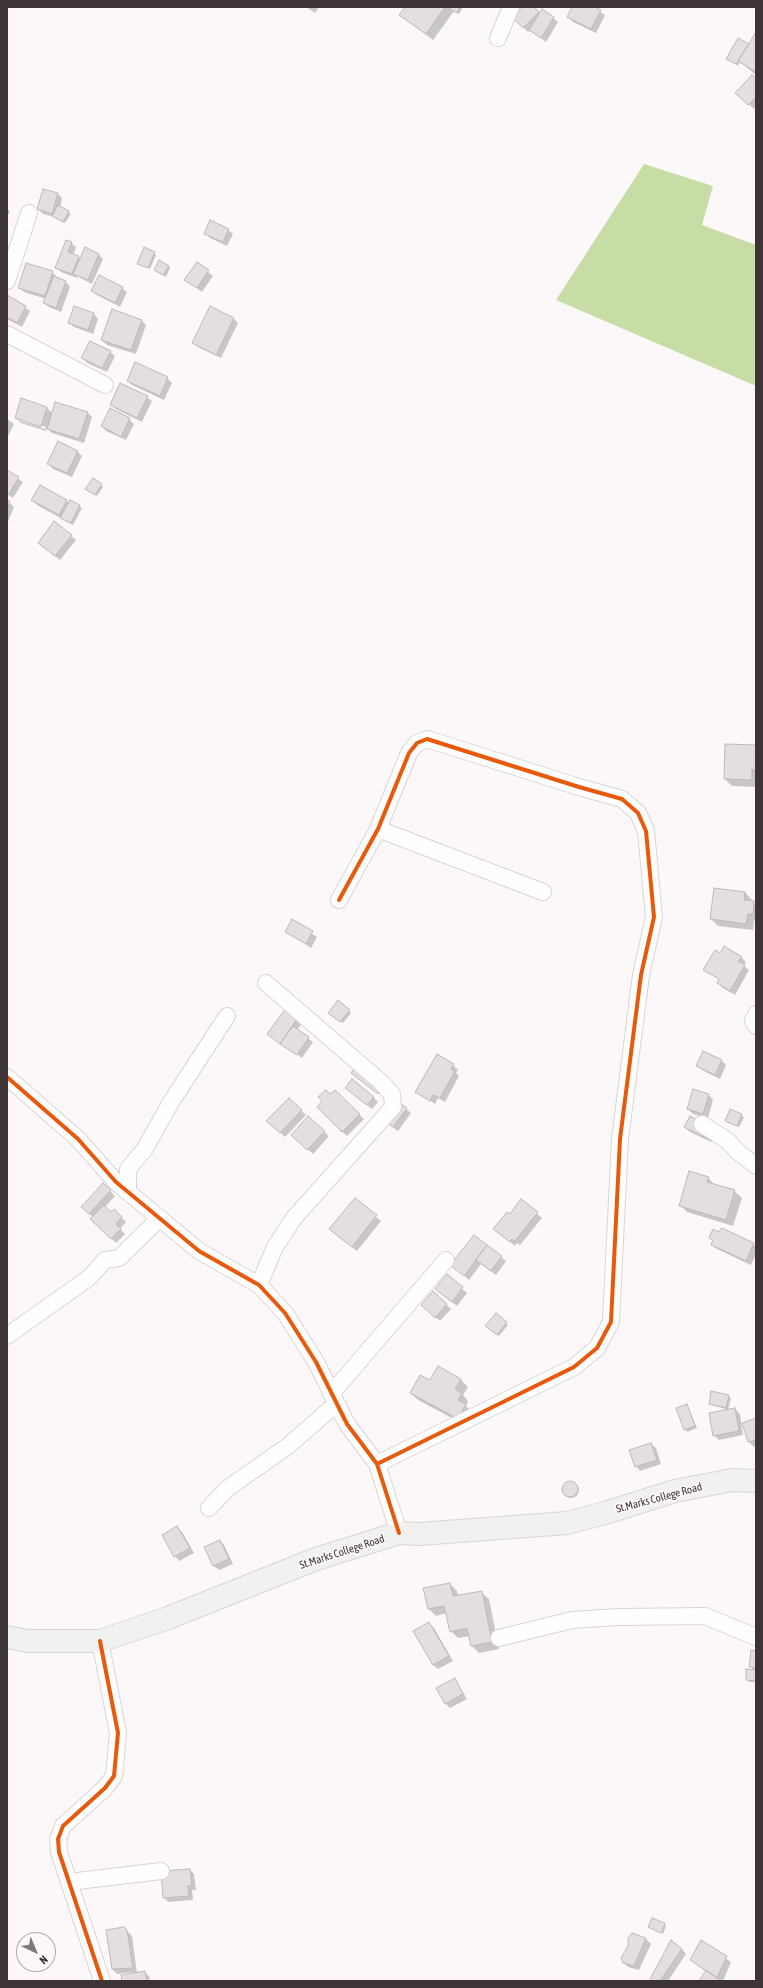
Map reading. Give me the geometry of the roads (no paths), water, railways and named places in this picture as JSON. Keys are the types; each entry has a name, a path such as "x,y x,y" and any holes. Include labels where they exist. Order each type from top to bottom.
{"main road":[{"name":"St.Marks College Road","path":"7,1636 27,1641 100,1641 168,1618 316,1559 399,1533 419,1534 567,1523 605,1513 675,1491 732,1480 756,1481"}],"street":[{"path":"498,38 511,7"},
{"path":"7,281 29,213"},
{"path":"8,337 105,385"},
{"path":"339,900 378,829 409,753 417,743 427,739 622,799 638,813 646,831 654,917 641,975 620,1139 611,1322 597,1348 574,1368 377,1464"},
{"path":"378,829 543,892"},
{"path":"259,1284 275,1247 294,1218 393,1107 392,1094 382,1083 266,983"},
{"path":"756,1014 753,1021 756,1026"},
{"path":"128,1192 128,1169 144,1150 174,1099 227,1016"},
{"path":"7,1077 78,1139 116,1182 199,1251 259,1284 285,1313 316,1362 347,1424 377,1464 399,1533"},
{"path":"702,1124 728,1140 738,1152 756,1166"},
{"path":"7,1336 90,1277 105,1260 119,1258 160,1218"},
{"path":"209,1508 228,1488 288,1446 334,1399 446,1260"},
{"path":"499,1638 572,1620 618,1617 705,1616 756,1637"},
{"path":"100,1641 118,1733 114,1776 105,1788 63,1826 58,1838 59,1852 102,1981"},
{"path":"69,1882 161,1871"}]}
